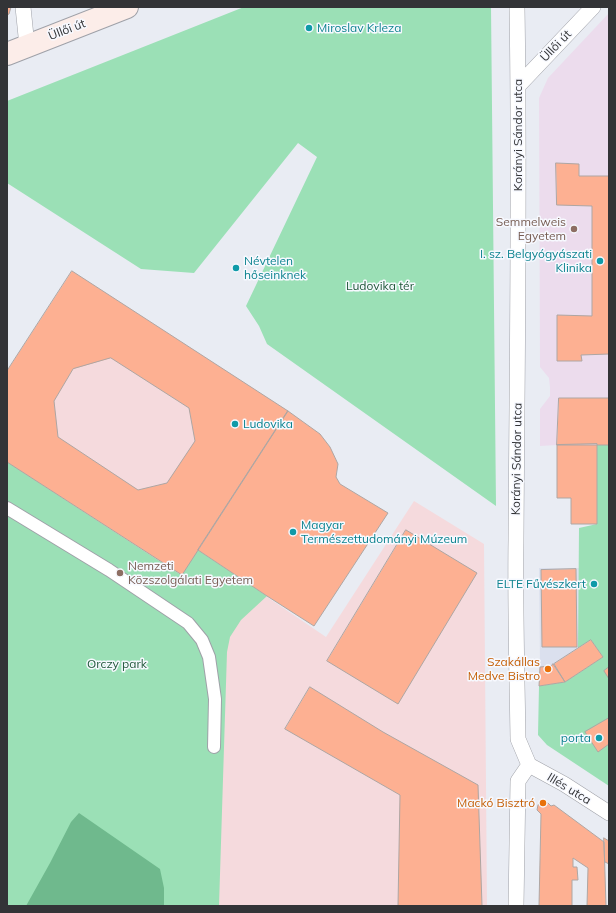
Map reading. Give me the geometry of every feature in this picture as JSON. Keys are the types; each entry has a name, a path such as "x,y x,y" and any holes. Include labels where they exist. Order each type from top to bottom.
{"main road":[{"name":"Üllői út","path":"7,54 127,7"}],"street":[{"path":"23,7 27,46"},
{"name":"Korányi Sándor utca","path":"517,7 519,85 516,542 518,739 529,765"},
{"name":"Üllői út","path":"519,85 593,7"},
{"path":"7,508 109,570 188,623 202,640 209,657 215,698 214,747"},
{"path":"516,906 518,781 529,765"},
{"name":"Illés utca","path":"529,765 564,784 609,813"}],"shaded area":[{"name":"Semmelweis Egyetem","path":"609,13 609,445 540,446 540,409 550,396 550,387 549,378 540,367 539,98 548,78"},
{"name":"Nemzeti Közszolgálati Egyetem","path":"72,271 288,411 198,550 326,637 414,501 484,544 487,906 7,906 7,371"},
{"path":"539,568 579,568 578,647 591,640 603,657 565,682 539,686 540,665"}],"green space":[{"name":"Ludovika tér","path":"244,7 491,7 496,506 267,344 259,326 246,306 317,157 298,143 194,273 141,269 7,183 7,101"},
{"name":"ELTE Fűvészkert","path":"597,444 609,445 609,786 547,745 538,735 539,686 565,682 603,657 591,640 578,648 579,528 597,524"},
{"name":"Orczy park","path":"7,462 181,575 198,550 267,596 241,620 230,637 227,652 219,906 7,906"},
{"path":"79,813 160,869 164,888 164,906 26,906 71,822"}],"building":[{"path":"7,7 11,7 9,14 7,15"},
{"name":"I. sz. Belgyógyászati Klinika","path":"556,163 579,164 579,176 609,176 609,354 581,355 582,361 557,361 557,315 592,316 592,206 557,205"},
{"name":"Ludovika","path":"72,271 288,411 182,575 7,462 7,371","holes":["111,358 189,408 195,441 167,483 138,490 58,437 54,401 73,369"]},
{"path":"559,398 609,398 609,445 557,445"},
{"name":"Magyar Természettudományi Múzeum","path":"288,411 320,434 330,447 338,464 336,477 340,484 388,513 314,626 198,550"},
{"path":"597,444 597,524 571,524 571,498 557,498 557,445"},
{"path":"406,530 477,573 398,704 327,661"},
{"path":"576,569 577,647 542,647 541,570"},
{"path":"591,640 603,657 565,682 554,664"},
{"path":"553,664 565,682 539,686 540,667 551,666"},
{"path":"609,667 609,679 604,671"},
{"path":"310,687 383,732 478,785 482,906 398,906 400,795 285,729"},
{"name":"porta","path":"609,718 609,744 598,752 585,732"},
{"path":"548,803 551,806 554,805 604,842 606,906 587,906 588,868 573,858 573,867 577,867 578,880 572,880 572,906 539,906 541,814 537,810 538,805"},
{"path":"604,838 609,841 609,864 605,862"}],"place":[{"name":"Miroslav Krleza","path":"309,28"},
{"name":"Semmelweis Egyetem","path":"574,229"},
{"name":"I. sz. Belgyógyászati Klinika","path":"600,261"},
{"name":"Névtelen hőseinknek","path":"236,268"},
{"name":"Ludovika","path":"235,424"},
{"name":"Magyar Természettudományi Múzeum","path":"293,532"},
{"name":"Nemzeti Közszolgálati Egyetem","path":"120,573"},
{"name":"ELTE Fűvészkert","path":"594,584"},
{"name":"Szakállas Medve Bistro","path":"548,669"},
{"name":"porta","path":"599,738"},
{"name":"Mackó Bisztró","path":"543,803"}]}
